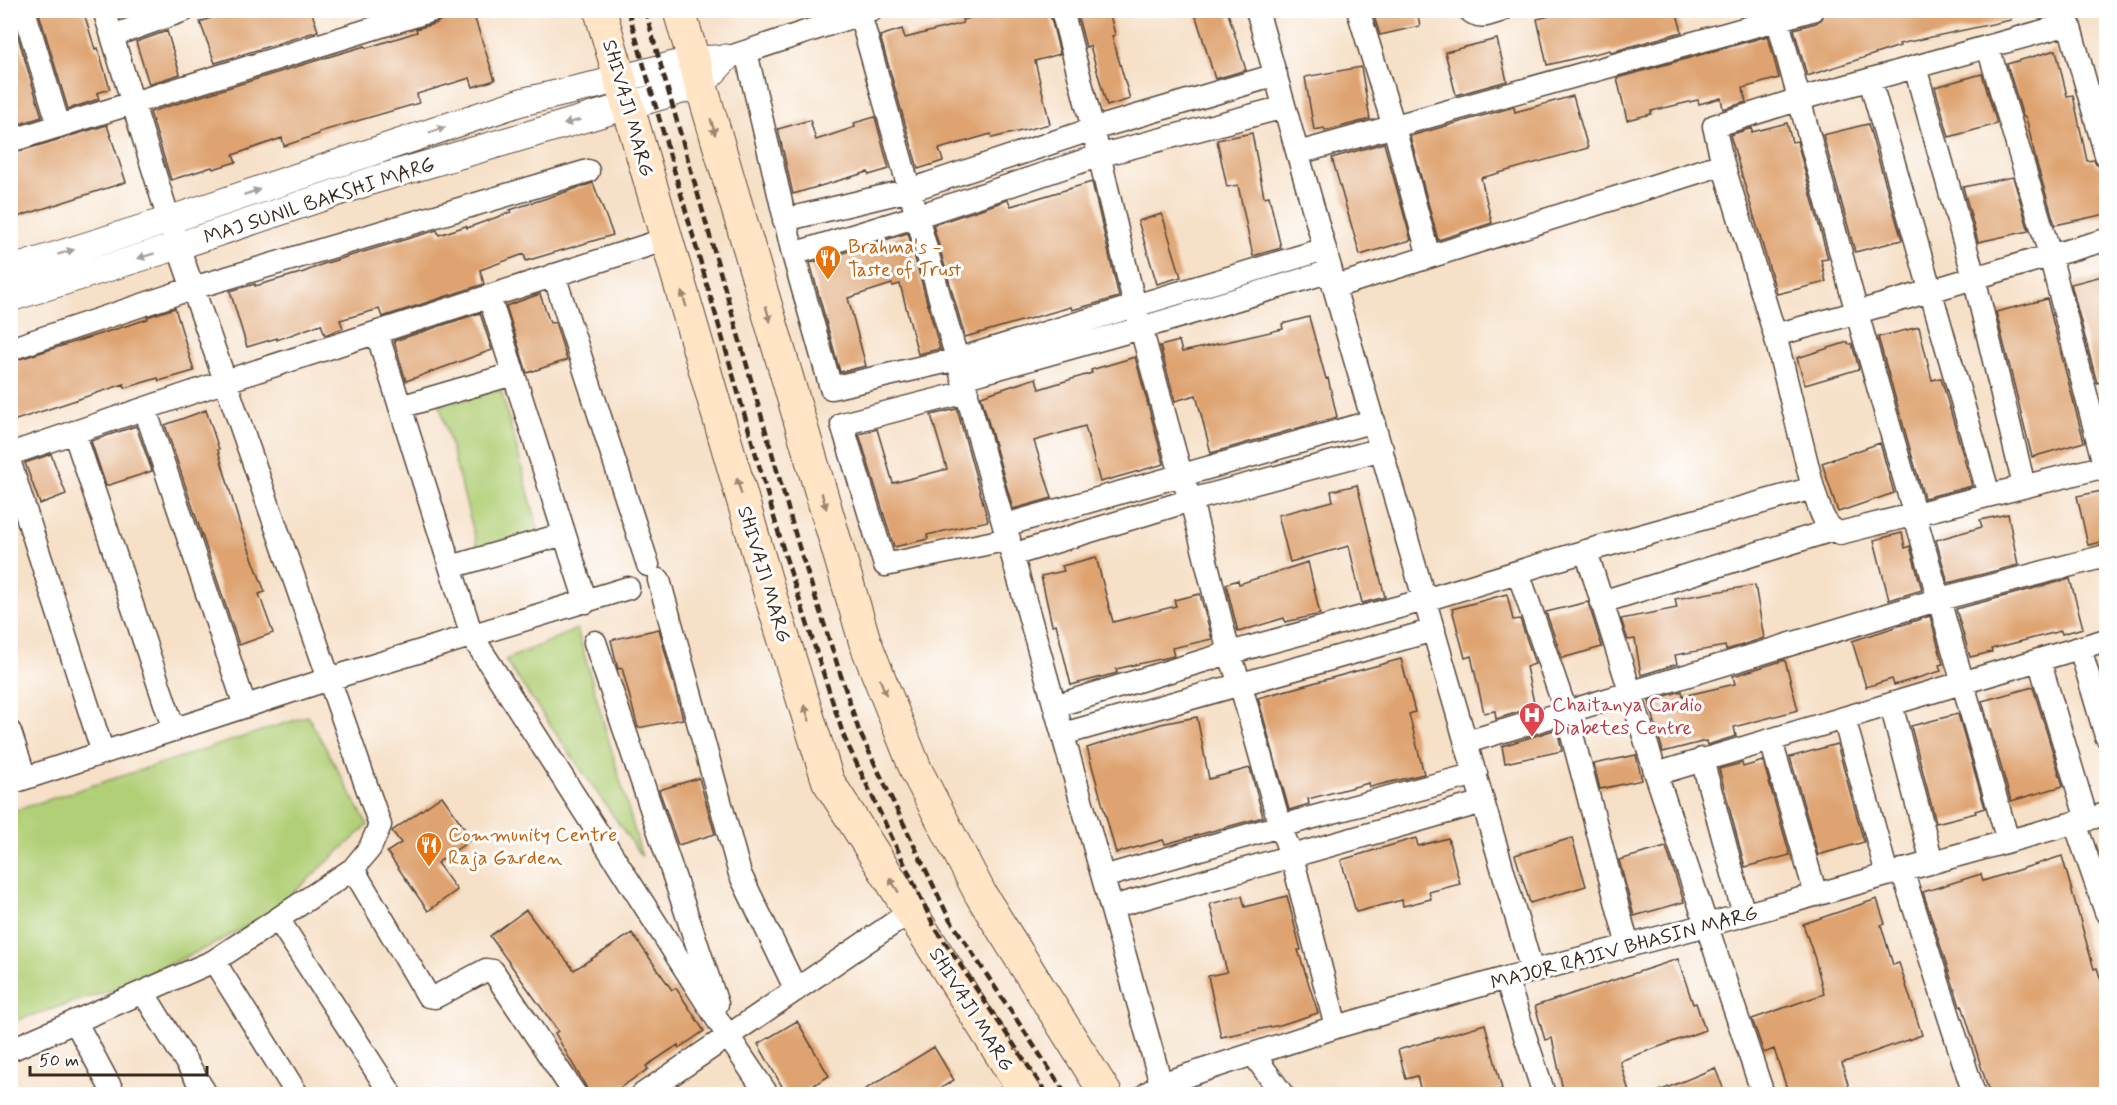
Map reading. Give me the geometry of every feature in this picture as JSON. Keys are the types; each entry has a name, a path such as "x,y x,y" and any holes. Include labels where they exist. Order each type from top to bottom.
{"main road":[{"name":"SHIVAJI MARG","path":"600,10 770,593 828,782 1026,1095"},
{"path":"680,10 865,642 916,770 981,895 1106,1095"}],"street":[{"path":"24,10 59,126"},
{"path":"10,1050 214,961 353,869 370,848 380,825 169,220 104,10"},
{"path":"112,36 185,10"},
{"path":"10,141 132,104 388,17 433,10"},
{"path":"1062,10 1135,306 1181,475 1191,500 1229,653 1241,686 1280,826 1292,857 1336,1027"},
{"path":"1257,10 1532,971"},
{"path":"1358,10 1394,127 1429,257"},
{"path":"1469,10 1472,14 1483,16 1502,10"},
{"path":"1298,153 1776,15 1812,10"},
{"path":"624,92 698,72 736,55 866,12 910,190 1112,907 1154,1089"},
{"path":"1776,15 1857,314 2008,841"},
{"path":"1988,47 2050,255 2106,468 2024,486 1840,533 1832,530 1826,524 1813,489 1775,335 1723,164 1714,126 1800,99 1988,47 2067,17 2106,155"},
{"path":"736,55 831,388 885,565 1191,500 1382,449"},
{"path":"1915,67 1974,278 2024,486"},
{"path":"784,220 910,190 1093,129 1276,75"},
{"path":"1870,80 1989,495"},
{"name":"MAJ SUNIL BAKSHI MARG","path":"10,270 169,220 521,102 624,92"},
{"name":"MAJ SUNIL BAKSHI MARG","path":"10,298 178,246 624,92"},
{"path":"793,254 918,216 1098,156 1284,107"},
{"path":"842,424 1135,306 1330,269 1429,257 1723,164"},
{"path":"10,349 193,288 588,171"},
{"path":"10,454 226,381 667,239"},
{"path":"1775,335 1857,314 2106,240"},
{"path":"831,388 963,376 1142,328 1330,269"},
{"path":"554,275 654,573 740,873 796,990"},
{"path":"489,297 586,602"},
{"path":"377,333 472,636 767,1095"},
{"path":"400,407 513,374"},
{"path":"145,409 245,706"},
{"path":"1009,540 1181,475 1374,421"},
{"path":"74,432 174,730"},
{"path":"10,463 103,753"},
{"path":"1055,706 1229,653 1425,600 1586,551 1813,489"},
{"path":"1602,602 1832,530"},
{"path":"451,567 564,534"},
{"path":"1586,551 1656,774 1763,1095"},
{"path":"1467,742 1940,599 2106,555"},
{"path":"1518,572 1566,712 1628,946"},
{"path":"10,732 18,781 329,679 628,588"},
{"path":"1063,734 1241,686 1434,630"},
{"path":"1656,774 2106,640"},
{"path":"595,642 728,1036"},
{"path":"2080,648 2106,736"},
{"path":"2039,660 2090,819 2106,912"},
{"path":"1890,704 1932,862"},
{"path":"1844,718 1895,872 1974,1095"},
{"path":"1771,741 1816,895"},
{"path":"1702,759 1744,915"},
{"path":"1103,877 1280,826 1476,774"},
{"path":"1112,907 1484,802"},
{"name":"MAJOR RAJIV BHASIN MARG","path":"1154,1089 1336,1027 1506,978 2090,819"},
{"path":"353,869 428,996 435,997 486,970 493,971 575,1095"},
{"path":"643,1095 910,912"},
{"path":"278,919 391,1095"},
{"path":"214,961 297,1095"},
{"path":"1506,978 1544,1095"},
{"path":"143,992 206,1095"},
{"path":"75,1021 114,1095"},
{"path":"1254,1055 1282,1095"}],"green space":[{"path":"501,390 539,532 478,548 440,406"},
{"path":"577,629 642,857 505,660"},
{"path":"308,716 368,825 271,913 210,946 112,990 11,1022 10,812"}],"building":[{"path":"10,10 42,117 10,127"},
{"path":"38,10 83,10 95,49 98,48 110,89 97,93 99,99 68,109"},
{"path":"232,10 311,10 318,31 215,63 200,22"},
{"path":"461,10 472,10 495,80 473,87 470,78 417,94 419,103 319,132 319,134 284,146 282,138 233,155 236,162 171,180 150,112 417,32 416,29 437,23 445,16"},
{"path":"1002,10 1049,10 1060,54 1035,61 1050,124 992,138 991,134 939,149 943,161 918,169 880,36 902,29 905,38"},
{"path":"1076,10 1109,10 1115,35 1112,36 1130,99 1107,106 1090,46 1086,47"},
{"path":"1194,10 1227,10 1246,70 1215,79"},
{"path":"1372,10 1417,10 1420,26 1380,35"},
{"path":"1575,10 1676,10 1682,32 1611,52 1610,50 1547,65 1537,19"},
{"path":"1828,10 2010,10 2011,20 1899,44 1900,46 1807,76 1794,29 1816,23"},
{"path":"167,31 180,74 149,84 136,42"},
{"path":"1768,36 1779,78 1743,88 1746,102 1723,109 1721,98 1699,104 1698,100 1651,111 1651,114 1627,120 1617,78"},
{"path":"1497,39 1507,81 1456,95 1445,52"},
{"path":"2056,50 2067,96 2073,95 2087,161 2094,160 2103,168 2106,185 2106,214 2055,225 2026,117 2023,117 2007,64"},
{"path":"1361,67 1370,119 1325,131 1324,128 1314,130 1305,77"},
{"path":"1982,74 1997,124 1949,137 1935,87"},
{"path":"1573,96 1588,148 1481,178 1492,223 1438,240 1410,136 1514,107 1515,112"},
{"path":"875,117 889,169 869,175 868,172 793,194 778,129 810,120 816,140 855,127 854,123"},
{"path":"1787,123 1792,142 1797,141 1828,259 1821,260 1826,282 1777,294 1730,135 1752,128 1752,132"},
{"path":"1868,124 1902,240 1855,252 1823,135"},
{"path":"107,125 126,182 14,218 10,205 10,154"},
{"path":"1252,133 1264,197 1269,196 1281,248 1253,256 1238,185 1227,187 1217,140"},
{"path":"1384,143 1411,240 1360,255 1332,158"},
{"path":"2013,177 2029,231 1978,242 1963,187"},
{"path":"1092,182 1119,297 1072,310 1071,307 965,337 933,225 1008,200 1011,206"},
{"path":"593,183 613,235 526,261 524,254 480,270 484,284 382,317 379,309 340,320 343,328 325,335 321,324 277,340 277,338 247,347 230,291 304,272 323,264 437,230 439,235 466,226 467,228 511,212 510,210"},
{"path":"1162,214 1181,277 1157,284 1138,221"},
{"path":"908,233 940,349 918,354 900,284 893,286 892,284 848,298 866,366 840,372 810,263"},
{"path":"2106,275 2106,380 2097,383 2071,284"},
{"path":"540,294 550,323 555,322 567,360 527,373 506,306"},
{"path":"2047,299 2084,442 2032,457 1996,312"},
{"path":"175,308 194,371 159,381 158,378 125,388 124,384 10,422 10,362 148,319 147,317"},
{"path":"480,313 492,350 406,381 394,341"},
{"path":"1309,317 1326,379 1328,378 1337,417 1211,453 1196,395 1175,401 1160,346 1179,341 1182,352 1283,329 1282,324"},
{"path":"1919,327 1932,380 1941,378 1972,486 1924,498 1878,337"},
{"path":"1848,342 1852,344 1859,369 1805,385 1797,358"},
{"path":"1135,357 1164,464 1100,482 1085,426 1034,441 1052,498 1013,509 981,396 1036,378 1039,389"},
{"path":"957,409 988,521 927,535 928,539 894,547 859,434 877,429 893,483 947,469 931,415"},
{"path":"206,410 239,522 265,592 259,594 273,633 239,645 165,425"},
{"path":"136,426 152,471 106,486 91,441"},
{"path":"1880,443 1894,493 1838,512 1822,463"},
{"path":"51,454 66,494 40,504 25,463"},
{"path":"1357,485 1385,597 1362,603 1349,546 1290,562 1278,515 1333,501 1331,491"},
{"path":"2102,491 2106,514 2106,541 2088,545 2077,496"},
{"path":"2008,514 2018,565 1948,583 1936,540 1982,527 1980,520"},
{"path":"1902,533 1905,548 1910,546 1922,590 1889,600 1874,540"},
{"path":"1096,557 1113,622 1176,606 1174,600 1200,594 1212,639 1172,648 1174,656 1116,669 1117,673 1071,685 1056,624 1052,625 1041,576 1064,571 1062,566"},
{"path":"1308,562 1320,614 1285,622 1284,618 1238,632 1226,584 1238,580 1239,584"},
{"path":"2070,579 2083,628 2062,634 2061,631 1991,649 1992,652 1970,657 1956,609"},
{"path":"1755,585 1764,638 1726,650 1725,646 1675,655 1677,664 1641,675 1635,639 1628,640 1621,619 1677,608 1675,599"},
{"path":"1507,594 1513,620 1520,619 1535,664 1526,667 1535,707 1496,719 1495,711 1484,713 1471,656 1465,658 1452,609"},
{"path":"1588,602 1602,647 1562,658 1546,612"},
{"path":"1930,616 1943,664 1939,665 1941,671 1894,685 1892,679 1866,687 1852,641"},
{"path":"659,629 683,719 638,728 622,668 618,669 611,640"},
{"path":"1401,659 1415,712 1409,714 1424,774 1370,787 1369,783 1308,799 1309,804 1289,810 1258,698"},
{"path":"1785,660 1798,710 1734,727 1736,736 1707,745 1706,741 1663,752 1649,701 1682,691 1683,696 1735,684 1733,676"},
{"path":"2033,687 2063,786 2011,801 1982,701"},
{"path":"1958,714 1985,808 1975,811 1976,813 1936,823 1911,726"},
{"path":"1197,717 1209,779 1250,768 1263,817 1165,844 1163,840 1116,853 1087,748 1161,724"},
{"path":"1557,729 1562,751 1505,763 1502,746"},
{"path":"1837,744 1864,842 1818,855 1790,757"},
{"path":"1636,755 1642,780 1600,789 1594,764"},
{"path":"1763,761 1790,855 1745,867 1719,769 1742,763 1743,767"},
{"path":"699,778 715,834 678,845 659,790"},
{"path":"442,796 472,839 437,863 457,890 428,911 387,852 401,843 392,831"},
{"path":"1416,838 1418,846 1448,838 1460,884 1429,892 1431,899 1403,906 1402,900 1356,912 1341,860"},
{"path":"1572,838 1586,886 1530,903 1515,855"},
{"path":"1666,847 1684,902 1634,916 1619,860"},
{"path":"2062,856 2094,969 2097,968 2106,995 2106,1095 1990,1095 1923,892 1981,874 1983,881"},
{"path":"1242,896 1245,907 1287,896 1301,950 1298,950 1318,1013 1280,1025 1221,1037 1208,976 1227,972 1210,904"},
{"path":"1877,899 1885,924 1881,925 1893,965 1899,963 1922,1035 1842,1063 1851,1095 1789,1095 1774,1049 1764,1053 1752,1019 1824,994 1803,924"},
{"path":"526,910 574,970 632,933 672,990 676,988 704,1031 646,1066 648,1069 609,1095 588,1095 586,1087 555,1033 558,1031 490,936"},
{"path":"1678,959 1693,1004 1696,1003 1705,1030 1620,1061 1630,1095 1564,1095 1552,1038 1545,1040 1535,1006"},
{"path":"797,1021 829,1076 798,1095 787,1095 758,1044"},
{"path":"1485,1024 1502,1089 1483,1095 1422,1095 1417,1076 1406,1079 1398,1050"},
{"path":"934,1047 954,1080 930,1095 856,1095"},
{"path":"1715,1068 1726,1095 1652,1095 1652,1094"}],"railway":[{"path":"628,10 784,552 844,737 934,926 1047,1094"},
{"path":"645,10 799,547 859,731 949,918 1066,1094"}],"place":[{"name":"Brahma's - Taste of Trust","path":"828,281"},
{"name":"Chaitanya Cardio Diabetes Centre","path":"1532,738"},
{"name":"Community Centre Raja Garden","path":"429,868"}]}
